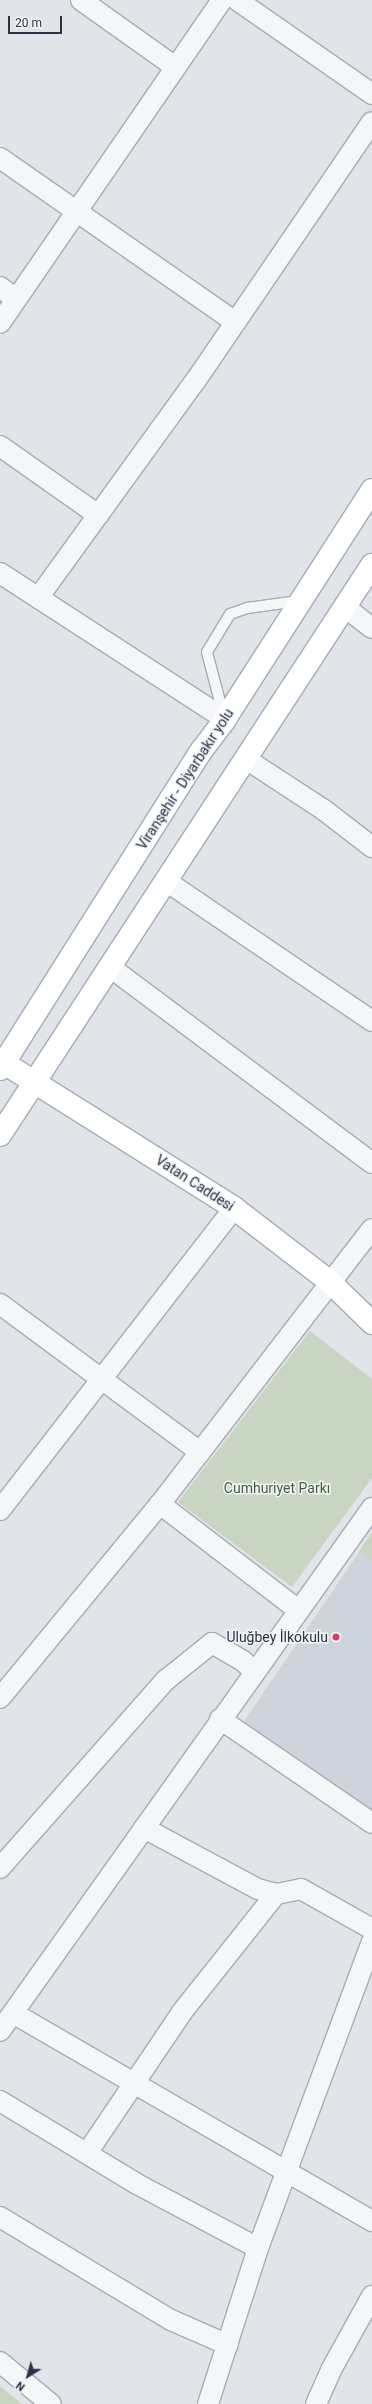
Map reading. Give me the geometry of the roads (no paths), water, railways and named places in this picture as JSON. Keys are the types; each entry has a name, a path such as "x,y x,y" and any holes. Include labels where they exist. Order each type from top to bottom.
{"main road":[{"name":"Viranşehir - Diyarbakır yolu","path":"2,1066 202,750 225,719 299,601 372,490"},
{"path":"0,1134 372,565"},
{"name":"Vatan Caddesi","path":"2,1066 34,1082 234,1208 330,1282 372,1323"}],"street":[{"path":"81,0 174,66"},
{"path":"0,323 174,66 222,0"},
{"path":"237,0 372,94"},
{"path":"38,598 196,380 234,321 372,122"},
{"path":"0,158 234,321"},
{"path":"0,287 16,299"},
{"path":"0,446 98,515"},
{"path":"0,572 225,719"},
{"path":"345,607 372,628"},
{"path":"246,759 324,810 372,847"},
{"path":"166,881 372,1021"},
{"path":"110,967 372,1163"},
{"path":"0,1510 234,1208"},
{"path":"0,1698 160,1504 372,1229"},
{"path":"0,1304 200,1452"},
{"path":"160,1504 298,1610"},
{"path":"0,2032 220,1719 372,1508"},
{"path":"0,1868 166,1680 212,1643 243,1661 255,1672"},
{"path":"220,1719 372,1824"},
{"path":"144,1828 258,1889 276,1894 301,1889 372,1929"},
{"path":"87,2153 182,2012 276,1894"},
{"path":"208,2404 258,2248 372,1941"},
{"path":"13,2013 286,2174 372,2221"},
{"path":"0,2101 137,2184 258,2248"},
{"path":"0,2217 171,2320 228,2345"},
{"path":"316,2404 331,2370 372,2296"},
{"path":"0,2362 51,2404"}],"lane":[{"path":"225,719 207,652 210,645 230,614 247,608 299,601"}],"place":[{"name":"Uluğbey İlkokulu","path":"336,1637"}],"park label":[{"name":"Cumhuriyet Parkı","path":"277,1488"}]}
